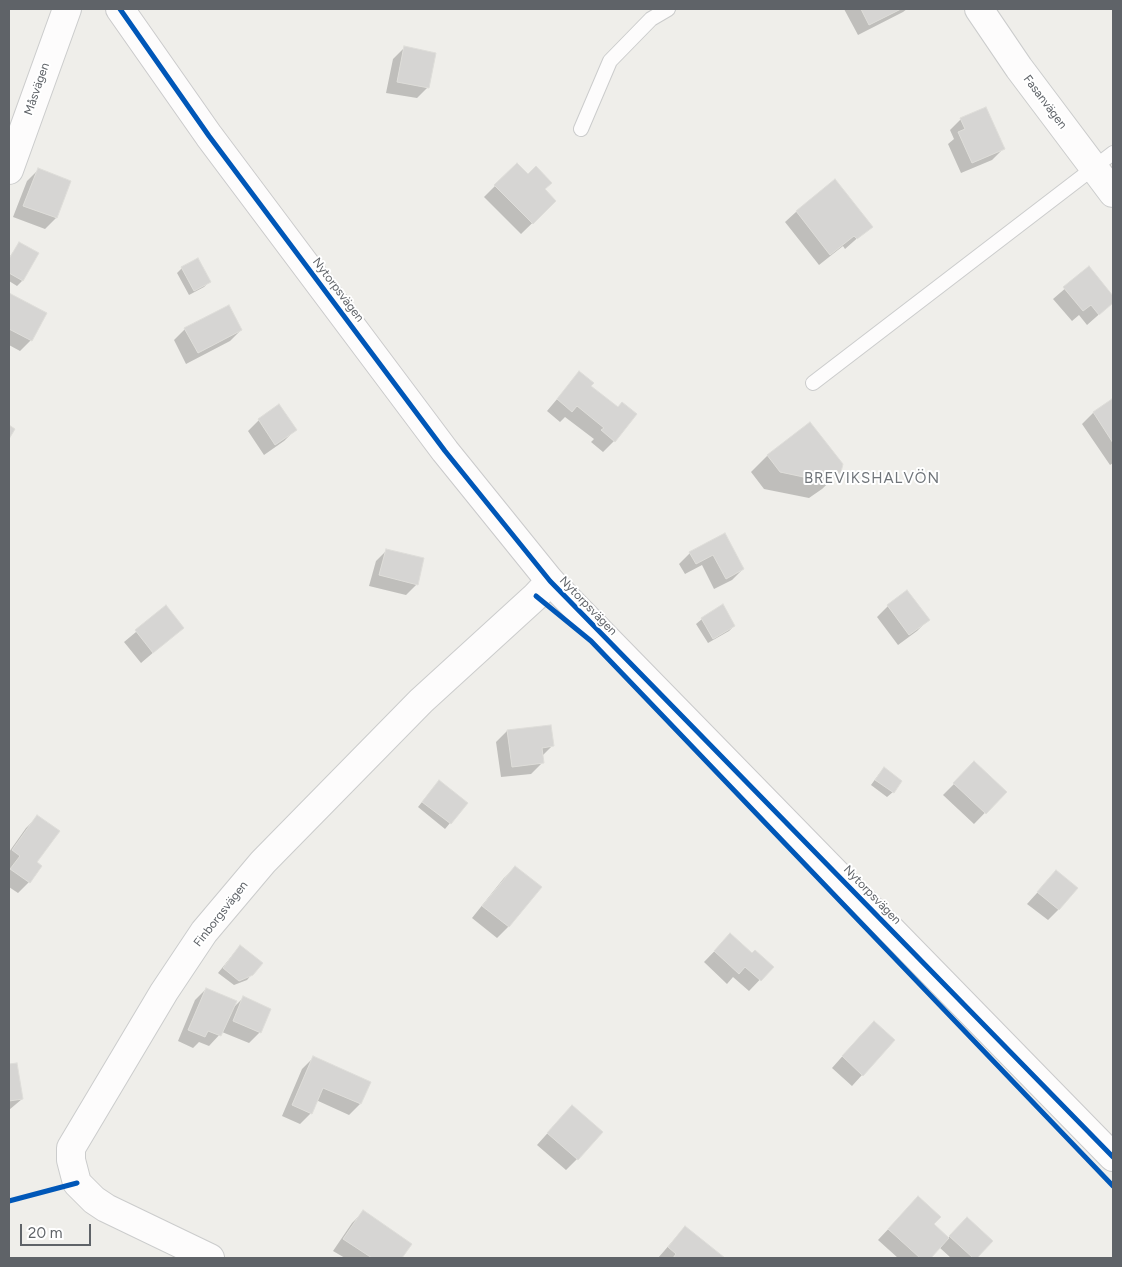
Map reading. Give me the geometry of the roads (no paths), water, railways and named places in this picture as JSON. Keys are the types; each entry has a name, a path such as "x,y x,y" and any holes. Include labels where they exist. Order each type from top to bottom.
{"street":[{"name":"Måsvägen","path":"9,170 67,9"},
{"name":"Nytorpsvägen","path":"120,9 210,136 445,451 550,581 1113,1157"},
{"name":"Fasanvägen","path":"979,9 1019,68 1104,160 1113,194"},
{"name":"Finborgsvägen","path":"210,1258 106,1208 94,1200 77,1182 71,1160 71,1148 164,992 204,932 257,869 421,701 550,581"}],"lane":[{"path":"581,129 610,60 651,19 668,9"},
{"path":"813,383 1104,160"}],"district":[{"name":"BREVIKSHALVÖN","path":"872,479"}]}
